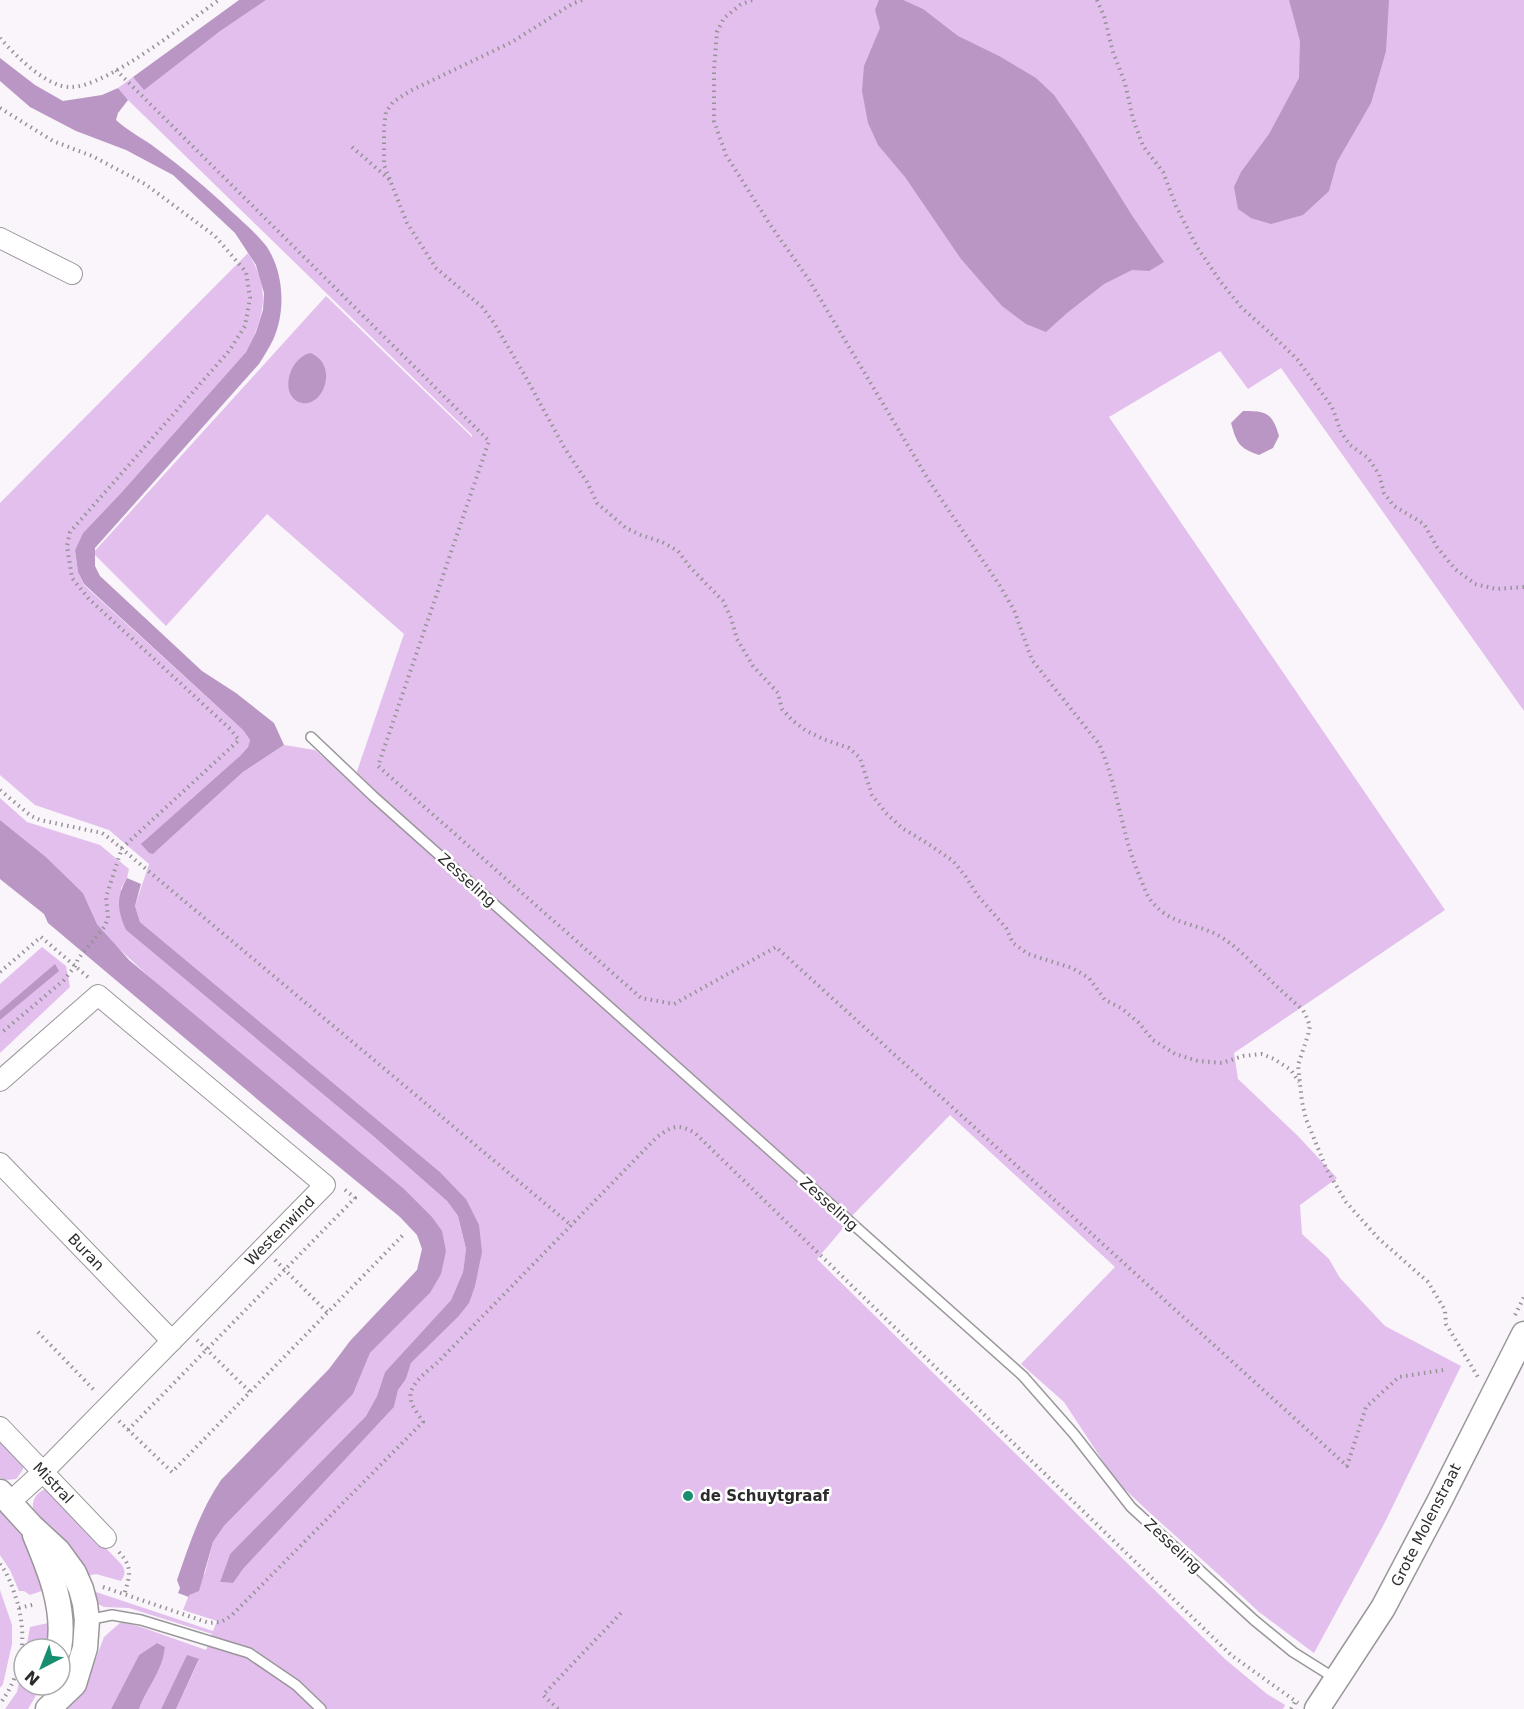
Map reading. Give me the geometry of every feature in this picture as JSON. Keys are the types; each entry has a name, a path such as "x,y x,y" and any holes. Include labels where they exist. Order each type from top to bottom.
{"street":[{"path":"0,238 72,274"},
{"path":"0,1081 98,994"},
{"name":"Westenwind","path":"5,1497 43,1472 326,1185 98,994"},
{"name":"Buran","path":"0,1163 178,1334"},
{"name":"Grote Molenstraat","path":"1306,1705 1336,1679 1383,1608 1524,1334"},
{"name":"Mistral","path":"0,1427 106,1538"},
{"path":"5,1497 58,1551 81,1589 74,1621 62,1637"},
{"path":"32,1527 85,1648 74,1684 47,1709"}],"lane":[{"name":"Zesseling","path":"311,737 382,804 1023,1376 1074,1434 1131,1507 1254,1620 1293,1652 1336,1679"},
{"path":"74,1621 112,1615 141,1620 249,1653 296,1685 321,1709"}],"path":[{"path":"0,38 22,62 54,82 68,87 87,85 136,58 219,0"},
{"path":"582,0 512,42 410,91 393,102 386,112 384,165 407,223 436,268 482,307 504,339 546,417 597,503 626,528 678,550 689,566 723,602 731,618 737,639 753,666 778,693 782,709 805,730 823,739 849,747 860,758 872,795 886,813 902,828 952,861 1006,928 1013,943 1028,954 1072,968 1089,978 1105,1000 1121,1008 1138,1022 1153,1040 1175,1054 1198,1061 1222,1063 1243,1056 1262,1054 1291,1071 1299,1082"},
{"path":"752,0 724,18 717,32 714,121 726,155 809,280 931,484 1000,586 1014,610 1032,660 1099,744 1115,789 1122,824 1136,867 1153,903 1163,912 1184,924 1219,936 1236,947 1303,1010 1310,1026 1298,1065 1299,1082 1306,1119 1327,1170 1346,1202 1378,1238 1428,1282 1445,1310 1446,1324 1481,1382"},
{"path":"1097,0 1104,16 1113,52 1125,83 1133,119 1143,146 1163,172 1176,206 1197,247 1220,281 1242,308 1297,359 1332,407 1341,432 1350,445 1368,458 1379,474 1384,493 1394,506 1424,524 1437,547 1455,569 1475,584 1496,589 1524,587"},
{"path":"116,70 489,441 378,766 640,998 674,1004 776,947 1347,1466 1366,1407 1399,1377 1443,1370"},
{"path":"0,108 53,141 92,156 145,184 215,237 246,272 250,298 245,326 229,351 70,532 67,546 72,578 89,599 229,728 239,740 122,848 106,897 108,918 105,926 64,980 0,1034"},
{"path":"351,147 390,180"},
{"path":"0,790 31,816 102,833 122,848 572,1226"},
{"path":"0,972 41,937 96,984 98,994"},
{"path":"81,1589 99,1585 209,1623 221,1622 231,1616 423,1422 411,1400 411,1393 416,1383 663,1133 669,1128 678,1126 695,1133 1231,1655 1306,1705"},
{"path":"128,1430 354,1198 331,1178 326,1185"},
{"path":"38,1332 128,1430 172,1472 405,1233"},
{"path":"263,1248 327,1313"},
{"path":"178,1334 206,1350 250,1392"},
{"path":"106,1538 130,1568 124,1594"},
{"path":"0,1564 12,1587 19,1608 23,1644 17,1672 0,1704"},
{"path":"558,1709 543,1695 621,1613"}],"shaded area":[{"path":"239,0 266,0 219,32 144,90 133,77"},
{"path":"266,0 1524,0 1524,711 1281,368 1248,389 1220,351 1109,417 1445,910 1234,1053 1238,1079 1298,1136 1337,1178 1300,1205 1302,1234 1329,1259 1340,1278 1385,1326 1461,1366 1384,1524 1314,1653 1259,1612 1116,1481 1064,1402 1021,1364 1115,1267 950,1115 846,1222 693,1088 845,1226 817,1259 1225,1659 1267,1694 1285,1705 1283,1709 176,1709 199,1660 187,1656 161,1709 139,1709 164,1656 165,1647 157,1643 139,1655 111,1709 62,1709 79,1691 91,1672 104,1637 121,1622 206,1650 212,1634 129,1608 104,1607 98,1604 89,1593 93,1591 213,1631 217,1621 183,1610 189,1595 205,1573 213,1542 224,1526 353,1394 370,1353 430,1293 446,1251 117,947 97,924 83,893 46,857 0,820 0,798 27,822 100,845 129,869 121,888 126,930 372,1135 447,1201 458,1216 466,1249 463,1272 451,1300 385,1372 377,1396 366,1416 230,1554 220,1582 233,1583 243,1569 394,1407 398,1390 406,1379 411,1363 458,1317 468,1303 466,1199 440,1172 140,922 135,906 149,864 109,830 35,805 0,775 0,503 248,253 260,279 263,302 258,326 246,352 83,533 75,550 78,572 84,585 243,730 250,740 248,747 153,854 243,772 284,745 315,750 353,783 404,634 267,514 166,626 93,553 326,296 472,437 118,88 133,77 144,89 219,32"},
{"path":"879,0 903,0 923,9 958,36 999,56 1036,78 1054,95 1164,262 1149,271 1132,270 1104,284 1046,332 1026,324 1002,306 961,259 905,177 878,145 868,123 862,91 864,66 880,28 875,10"},
{"path":"1289,0 1389,0 1386,51 1371,103 1337,162 1329,191 1303,215 1271,224 1251,218 1238,209 1234,187 1241,172 1269,134 1299,78 1300,41"},
{"path":"0,58 35,85 63,101 102,95 118,88 128,100 118,113 116,120 186,171 250,228 273,257 280,280 281,305 277,329 259,364 95,548 95,566 100,576 202,671 236,693 274,723 284,745 243,772 153,854 141,844 240,756 248,747 250,740 243,730 84,584 78,572 75,550 83,533 246,352 263,310 264,293 256,265 235,233 173,175 126,150 76,131 30,107 0,81"},
{"path":"310,353 319,358 324,366 325,384 317,398 302,403 290,394 289,378 296,363"},
{"path":"1243,411 1267,414 1271,418 1279,436 1273,448 1259,455 1240,444 1231,423"},
{"path":"0,820 46,857 83,893 97,924 129,960 404,1189 432,1217 442,1231 446,1251 441,1274 430,1293 370,1353 353,1394 224,1526 213,1542 199,1591 189,1597 178,1593 180,1588 177,1580 201,1516 221,1480 329,1369 350,1341 417,1270 422,1249 417,1235 400,1217 48,923 44,914 0,879"},
{"path":"127,878 141,884 135,906 140,922 440,1172 466,1199 479,1225 482,1252 469,1303 458,1317 411,1363 406,1379 398,1390 394,1407 243,1569 233,1583 220,1582 230,1554 366,1416 377,1396 385,1372 451,1300 463,1272 466,1249 458,1216 447,1201 372,1135 126,930 121,916 119,898"},
{"path":"42,947 66,966 70,987 0,1053 0,984"},
{"path":"55,964 59,971 0,1020 0,1011"},
{"path":"0,1438 25,1464 16,1479 0,1478"},
{"path":"45,1489 51,1491 122,1565 124,1573 121,1581 96,1574 83,1577 35,1515 34,1500"},
{"path":"0,1510 27,1542 47,1589 30,1595 19,1591 10,1570 0,1555"},
{"path":"0,1590 12,1625 12,1644 3,1684 0,1688"},
{"path":"48,1623 49,1637 28,1637 30,1627"},
{"path":"157,1643 165,1647 164,1656 139,1709 111,1709 139,1655"},
{"path":"187,1655 199,1659 176,1709 161,1709"},
{"path":"13,1697 35,1697 28,1709 5,1709"}],"place":[{"name":"de Schuytgraaf","path":"688,1496"}]}
